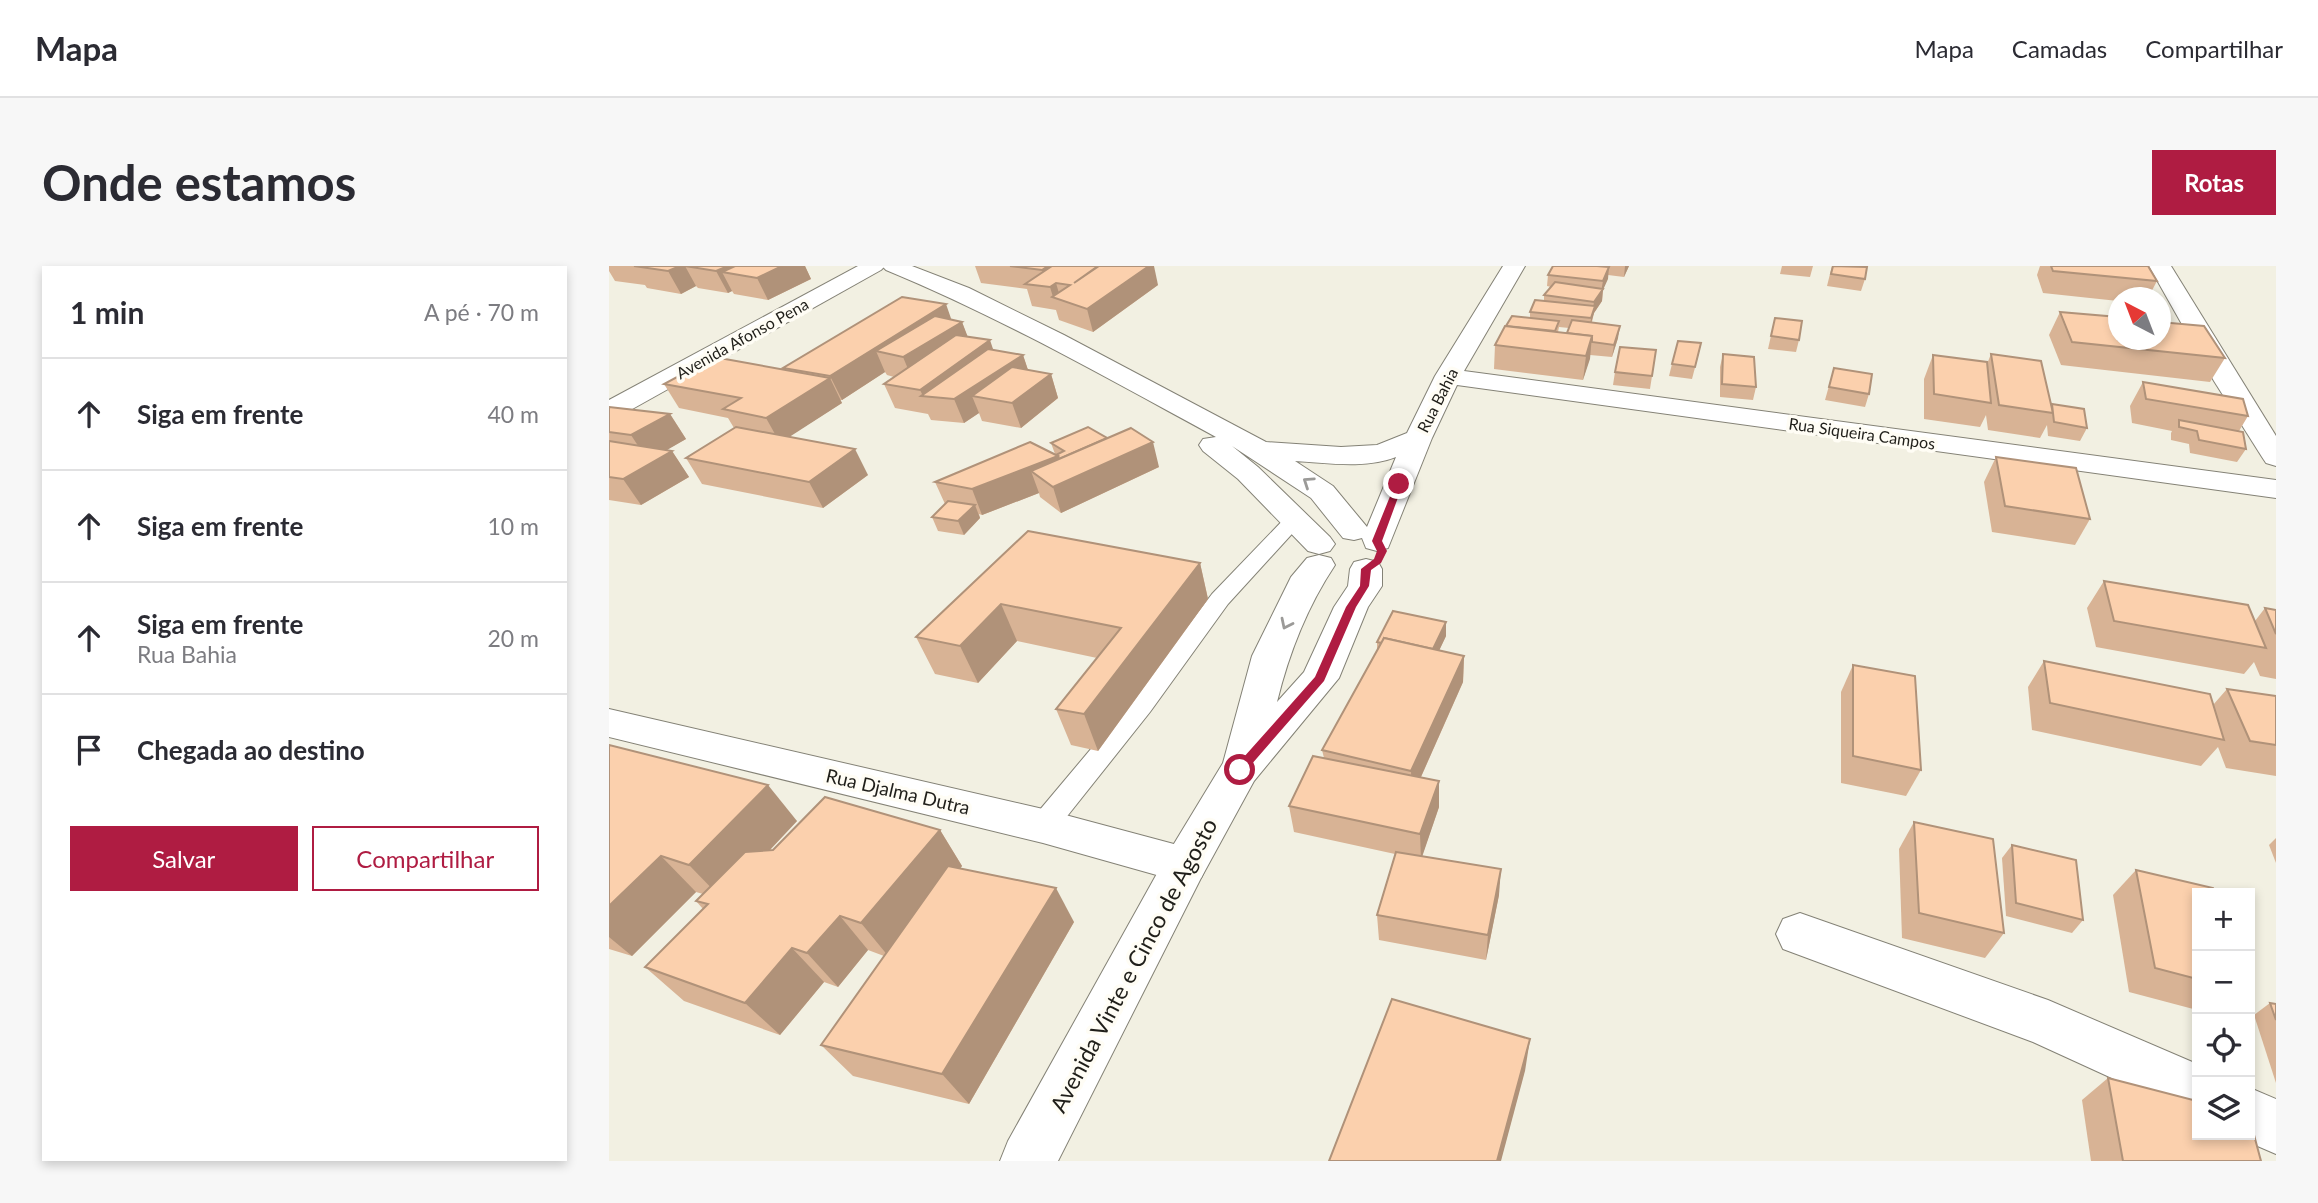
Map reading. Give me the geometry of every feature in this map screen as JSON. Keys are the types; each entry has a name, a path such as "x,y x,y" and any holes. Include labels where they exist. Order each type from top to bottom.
{"street":[{"name":"Avenida Afonso Pena","path":"609,411 874,266"},
{"path":"893,266 961,293 1260,450 1322,492 1366,547"},
{"name":"Rua Bahia","path":"1366,547 1448,376 1514,266"},
{"path":"2160,266 2227,381 2276,457"},
{"name":"Rua Siqueira Campos","path":"1448,376 2276,489"},
{"path":"1129,379 1248,473 1294,520 1319,554 1327,538 1366,547"},
{"path":"1260,450 1341,456 1382,453 1418,438"},
{"name":"Avenida Vinte e Cinco de Agosto","path":"1028,1161 1185,865 1240,770 1320,678 1351,607 1364,586 1366,547"},
{"name":"Avenida Vinte e Cinco de Agosto","path":"1240,770 1270,656 1319,554"},
{"name":"Rua Djalma Dutra","path":"609,723 1043,825 1185,865"},
{"path":"1800,934 2048,1024 2192,1089"},
{"path":"2255,1117 2276,1127"}],"lane":[{"path":"1043,825 1141,706 1220,599 1294,520"}],"building":[{"path":"634,266 680,266 668,271"},
{"path":"685,266 728,266 716,271"},
{"path":"735,266 782,266 757,278 722,272"},
{"path":"1010,266 1048,266 1042,270"},
{"path":"1052,266 1098,266 1074,283 1099,266 1149,266 1087,309 1052,297 1070,285 1056,283 1050,287 1025,284"},
{"path":"1553,266 1609,267 1603,281 1548,275"},
{"path":"1833,266 1867,267 1865,279 1831,274"},
{"path":"2051,266 2148,266 2157,281 2053,271"},
{"path":"1555,282 1603,289 1594,302 1544,295"},
{"path":"902,297 946,304 830,376 783,368"},
{"path":"1535,300 1595,306 1591,318 1530,312"},
{"path":"2060,312 2108,316 2108,346 2072,342"},
{"path":"935,316 962,322 903,357 876,351"},
{"path":"1512,316 1559,321 1555,331 1506,326"},
{"path":"1775,318 1802,321 1799,340 1771,336"},
{"path":"1572,320 1620,326 1614,345 1592,342 1592,336 1567,333"},
{"path":"2171,323 2204,326 2225,358 2148,350 2171,350"},
{"path":"1505,326 1592,336 1586,356 1495,345"},
{"path":"956,335 990,340 920,390 884,384"},
{"path":"1678,341 1701,343 1695,367 1672,364"},
{"path":"1620,347 1656,350 1652,376 1615,372"},
{"path":"988,349 1023,355 954,399 921,396"},
{"path":"1723,354 1754,357 1756,387 1722,384"},
{"path":"1991,354 2041,361 2053,413 1999,405"},
{"path":"1933,355 1987,362 1991,403 1934,394"},
{"path":"714,357 830,378 766,418 723,409 741,398 664,384"},
{"path":"1012,367 1051,374 1012,403 972,396"},
{"path":"1834,368 1872,374 1869,394 1829,387"},
{"path":"2143,382 2243,399 2248,416 2146,399"},
{"path":"2052,404 2084,409 2087,428 2054,422"},
{"path":"609,407 670,414 631,435 609,432"},
{"path":"2179,420 2243,432 2246,449 2199,440 2197,431 2179,427"},
{"path":"736,427 855,449 809,482 686,458"},
{"path":"1088,427 1107,438 1059,459 1056,455 1064,451 1051,443"},
{"path":"1131,428 1153,442 1053,487 1031,471"},
{"path":"609,441 672,451 623,479 609,477"},
{"path":"1030,442 1058,456 972,489 935,482"},
{"path":"1996,457 2076,468 2090,519 2005,506"},
{"path":"948,501 975,505 958,521 932,517"},
{"path":"1028,531 1200,563 1084,714 1056,709 1121,628 1001,604 960,646 916,637"},
{"path":"2104,581 2248,605 2266,648 2114,621"},
{"path":"2265,608 2276,610 2276,634"},
{"path":"1393,611 1446,622 1433,649 1384,638 1382,643 1377,642"},
{"path":"1384,638 1464,656 1411,771 1322,750"},
{"path":"2044,661 2210,694 2224,740 2050,703"},
{"path":"1853,665 1915,676 1921,770 1853,756"},
{"path":"2227,689 2276,696 2276,745 2250,741"},
{"path":"609,745 768,785 689,865 661,856 609,906"},
{"path":"1313,756 1439,781 1420,834 1289,806"},
{"path":"825,797 940,830 861,923 840,916 807,953 792,948 745,1003 645,967 708,904 696,901 745,852 773,850"},
{"path":"1914,822 1993,839 2004,933 1919,913"},
{"path":"2012,845 2076,860 2083,920 2016,903"},
{"path":"1396,852 1501,869 1488,935 1377,915"},
{"path":"948,866 1056,888 942,1074 821,1045"},
{"path":"2136,870 2213,888 2192,888 2192,978 2155,968"},
{"path":"1392,999 1530,1039 1497,1161 1329,1161"},
{"path":"2270,1003 2276,1004 2276,1020"},
{"path":"2108,1078 2192,1100 2192,1140 2255,1139 2261,1161 2123,1161"}],"route":[{"path":"1240,770 1320,678 1351,607 1364,586 1366,569 1378,561 1382,551 1377,541 1399,484"}]}
